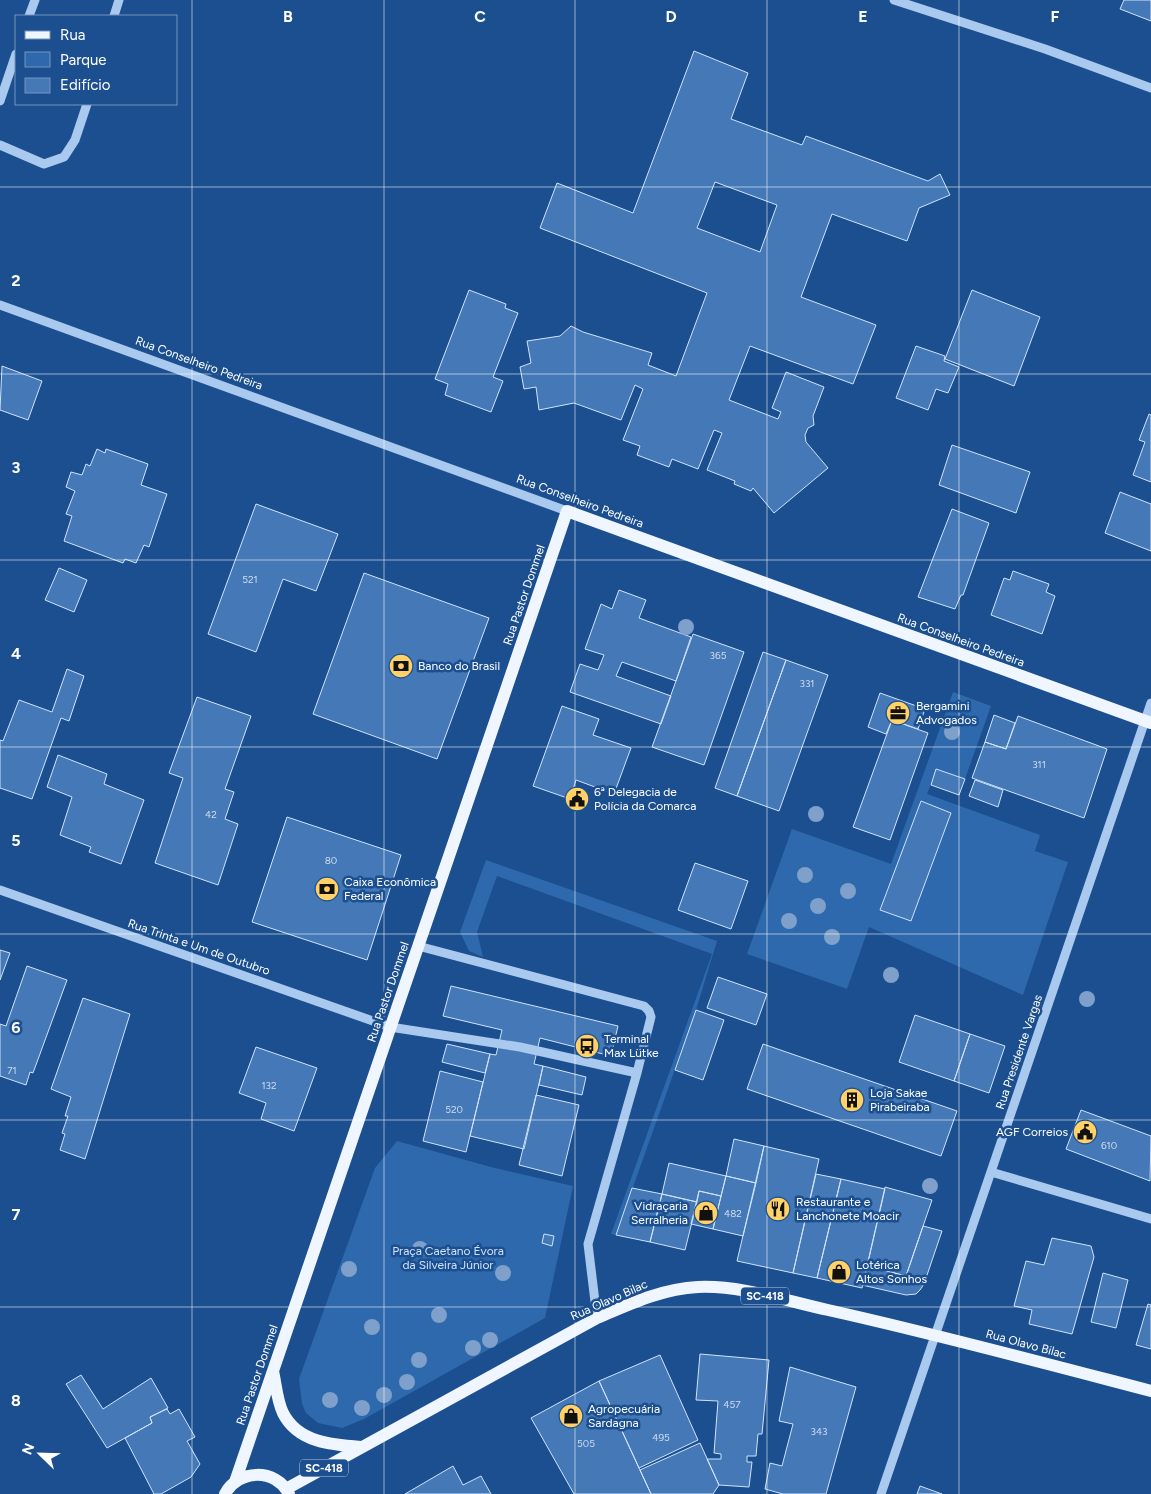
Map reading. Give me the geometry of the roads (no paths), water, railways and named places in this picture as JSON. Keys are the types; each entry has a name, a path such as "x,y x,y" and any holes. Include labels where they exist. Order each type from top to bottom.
{"main road":[{"name":"Rua Conselheiro Pedreira","path":"567,511 1148,722"},
{"name":"Rua Pastor Dommel","path":"225,1494 234,1482 273,1371 567,511"},
{"name":"Rua Olavo Bilac","path":"287,1492 362,1447 597,1318 648,1296 678,1289 724,1288 935,1335 1151,1391"},
{"path":"273,1371 283,1413 298,1431 328,1444 362,1447"},
{"name":"SC-418","path":"234,1482 256,1474 268,1476 287,1492"}],"street":[{"path":"29,15 34,0"},
{"path":"114,15 119,0"},
{"path":"894,0 1045,50 1151,88"},
{"path":"0,101 15,57"},
{"path":"0,145 44,164 64,157 75,140 87,105"},
{"name":"Rua Conselheiro Pedreira","path":"0,306 567,511"},
{"name":"Rua Presidente Vargas","path":"881,1494 1148,722 1151,704"},
{"name":"Rua Trinta e Um de Outubro","path":"0,890 390,1027 520,1048 637,1073"},
{"path":"418,946 644,1006 649,1011 651,1017 637,1073 588,1244 597,1318"},
{"path":"991,1172 1151,1219"}],"place":[{"name":"Banco do Brasil","path":"401,666"},
{"name":"Bergamini Advogados","path":"898,713"},
{"name":"6ª Delegacia de Polícia da Comarca","path":"577,799"},
{"name":"Caixa Econômica Federal","path":"327,889"},
{"name":"Terminal Max Lütke","path":"587,1046"},
{"name":"Loja Sakae Pirabeiraba","path":"852,1100"},
{"name":"AGF Correios","path":"1085,1132"},
{"name":"Restaurante e Lanchonete Moacir","path":"778,1209"},
{"name":"Vidraçaria Serralheria","path":"706,1213"},
{"name":"Lotérica Altos Sonhos","path":"839,1272"},
{"name":"Agropecuária Sardagna","path":"571,1416"}],"park label":[{"name":"Praça Caetano Évora da Silveira Júnior","path":"448,1258"}]}
